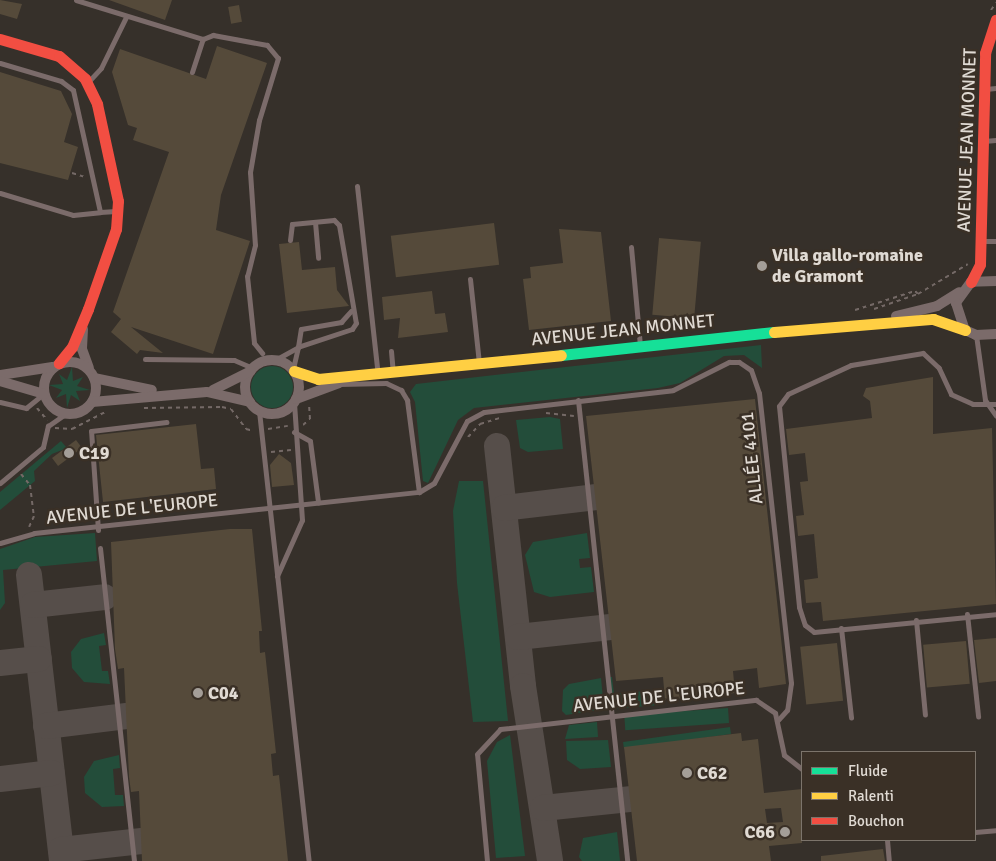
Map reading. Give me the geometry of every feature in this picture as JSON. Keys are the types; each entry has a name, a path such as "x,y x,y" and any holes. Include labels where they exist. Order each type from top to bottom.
{"street":[{"name":"AVENUE JEAN MONNET","path":"870,321 937,306 971,282 980,264 984,142 990,88 986,45 996,20"},
{"path":"0,39 59,56 88,82 97,104 119,211 88,309 72,347 44,379 44,394 51,407 65,414 80,412 92,402 177,393 207,392 250,402 259,410 274,414 295,401 299,382 293,370 275,360 252,369 207,392"},
{"path":"980,264 994,281"},
{"path":"971,282 994,281"},
{"path":"962,290 956,313 965,330 976,336 996,334"},
{"path":"88,309 81,342 92,374 92,402"},
{"name":"AVENUE JEAN MONNET","path":"293,370 318,379 378,375 870,321 933,319 965,330"},
{"path":"0,375 75,361 92,374 177,393"},
{"path":"250,402 245,383 252,369"},
{"name":"AVENUE JEAN MONNET","path":"295,401 336,384 378,375"},
{"path":"0,381 44,394"}],"lane":[{"path":"76,0 126,17 203,39 216,34 267,45 278,58 258,120 250,172 255,245 247,276 254,343 262,353"},
{"path":"88,82 101,68 126,17"},
{"path":"192,72 203,39"},
{"path":"0,63 70,87 79,103 95,175 100,212"},
{"path":"984,142 996,140"},
{"path":"357,186 378,375"},
{"path":"0,193 72,215 119,211"},
{"path":"275,360 298,347 352,329 356,323 351,311 338,225 334,220 292,224 290,240"},
{"path":"314,222 318,258"},
{"path":"981,241 996,241"},
{"path":"631,247 640,346"},
{"path":"470,279 479,364"},
{"path":"293,370 301,329 342,322 351,311"},
{"path":"976,336 987,406"},
{"path":"391,351 393,373"},
{"path":"996,416 987,406 951,394 939,368 923,352 851,365 781,400 799,607 806,625 814,632 967,614 996,614"},
{"path":"145,359 234,360 252,369"},
{"name":"ALLÉE 4101","path":"578,400 674,390 729,362 739,362 751,370 759,393 792,683 788,710 777,722"},
{"path":"336,384 386,383 401,390 407,400 419,492 434,483 467,421 484,412 578,400 609,715 627,861"},
{"path":"0,402 26,408 44,394"},
{"path":"276,582 302,520 293,426 295,401"},
{"path":"987,406 996,404"},
{"path":"259,410 276,582 309,861"},
{"path":"0,483 40,450 50,424 65,414"},
{"path":"98,528 91,430 166,422"},
{"path":"294,432 310,441 318,502"},
{"name":"AVENUE DE L'EUROPE","path":"0,543 26,534 98,528 268,507 419,492"},
{"path":"100,548 134,861"},
{"path":"967,614 978,716"},
{"path":"916,620 925,715"},
{"path":"842,628 851,717"},
{"name":"AVENUE DE L'EUROPE","path":"487,861 477,754 484,741 500,729 609,715 756,700 771,708 777,722 784,755 801,768"},
{"path":"976,832 996,830"},
{"path":"887,841 889,861"}],"path":[{"path":"72,173 95,175"},
{"path":"135,408 222,407 238,415 246,429 261,430 306,425 310,419 308,398"},
{"path":"34,403 50,424 66,431 113,409"},
{"path":"538,413 579,416"},
{"path":"461,443 480,424 509,416"},
{"path":"266,453 292,450"},
{"path":"17,469 30,488 34,516 26,534"}],"green space":[{"path":"761,345 762,368 744,355 724,356 680,383 658,388 474,408 458,420 428,483 423,481 415,402 410,392 416,384"},
{"path":"276,366 284,369 290,375 293,387 290,399 284,405 268,408 260,405 254,399 251,383 254,375 260,369"},
{"path":"72,367 73,381 83,377 77,386 90,390 76,391 80,401 71,395 67,408 66,394 56,398 62,390 49,385 63,384 59,374 67,380"},
{"path":"550,417 560,419 563,449 528,452 520,448 516,420"},
{"path":"61,441 67,448 52,454 34,471 35,481 0,510 0,492"},
{"path":"459,481 483,481 508,721 473,722 457,583 453,511"},
{"path":"95,533 97,561 3,570 5,603 0,610 0,549 35,537"},
{"path":"587,533 590,558 579,559 580,568 591,567 594,592 550,597 534,592 525,555 533,542"},
{"path":"104,633 106,645 99,646 102,671 108,671 110,684 84,682 72,668 71,652 81,639"},
{"path":"609,677 612,677 614,694 657,690 659,705 612,709"},
{"path":"601,678 604,709 566,715 562,711 563,690 569,684"},
{"path":"728,708 729,723 625,730 624,715"},
{"path":"597,722 598,737 565,739 569,725"},
{"path":"730,727 731,734 624,749 623,742"},
{"path":"510,735 525,856 496,858 487,761 497,742"},
{"path":"608,740 611,767 580,769 567,760 566,741"},
{"path":"119,755 120,768 113,769 115,795 123,795 124,806 102,807 85,793 84,777 94,761"},
{"path":"617,832 620,861 582,861 579,857 583,838"}],"building":[{"path":"0,0 22,4 17,19 0,14"},
{"path":"109,0 172,0 165,20"},
{"path":"239,5 242,22 231,24 228,7"},
{"path":"217,46 267,63 221,195 216,230 250,241 213,354 131,327 163,353 140,350 137,354 111,332 121,319 113,312 169,152 133,140 137,128 128,125 112,72 120,49 206,79"},
{"path":"0,72 61,91 72,114 64,142 78,147 68,180 0,163"},
{"path":"494,223 499,265 396,277 391,236"},
{"path":"559,229 601,232 611,321 529,330 523,279 531,278 530,267 563,263"},
{"path":"659,238 701,242 694,318 652,315"},
{"path":"299,242 302,270 335,267 337,290 349,306 287,313 279,244"},
{"path":"432,291 435,314 445,313 448,332 398,338 400,318 384,320 382,297"},
{"path":"933,377 933,434 992,428 996,604 823,621 821,602 806,603 804,580 818,578 814,534 798,536 796,516 804,515 800,482 808,481 805,453 789,455 786,429 872,418 870,401 863,396 866,388"},
{"path":"755,399 786,684 759,688 757,668 733,671 735,693 665,700 663,677 616,681 586,416"},
{"path":"196,424 201,469 214,468 216,489 103,502 96,435"},
{"name":"C19","path":"76,440 82,448 58,466 52,458"},
{"path":"279,454 291,463 294,485 272,487 270,465"},
{"name":"C04","path":"230,529 252,529 262,631 259,631 260,653 265,652 276,753 271,754 273,776 279,775 288,861 142,861 139,791 131,792 129,777 124,668 118,669 115,649 111,542"},
{"path":"996,638 996,681 979,683 974,640"},
{"path":"966,641 970,684 927,688 923,645"},
{"path":"837,643 843,701 806,705 800,647"},
{"name":"C62","path":"741,733 742,741 758,739 764,793 801,789 802,843 769,846 771,861 637,861 624,747","holes":["781,808 783,822 767,823 765,809"]},
{"path":"883,849 885,861 821,861 821,856"}],"taxiway":[{"path":"497,446 523,686 550,861"},
{"path":"504,508 596,497"},
{"path":"29,575 62,861"},
{"path":"33,605 105,597"},
{"path":"518,637 610,627"},
{"path":"0,663 39,659"},
{"path":"46,726 126,716"},
{"path":"0,779 52,773"},
{"path":"543,808 630,799"},
{"path":"61,850 141,841"}],"traffic: fast":[{"path":"561,355 774,332"}],"traffic: slow":[{"path":"774,332 933,319 965,330"},
{"path":"294,371 318,379 561,355"}],"traffic: jam":[{"path":"971,282 980,264 985,53 996,20"},
{"path":"0,39 59,56 85,79 97,104 118,201 116,229 88,309 72,347 59,363"}],"place":[{"name":"Villa gallo-romaine de Gramont","path":"762,266"},
{"name":"C19","path":"69,453"},
{"name":"C04","path":"198,693"},
{"name":"C62","path":"687,773"},
{"name":"C66","path":"785,832"}]}
